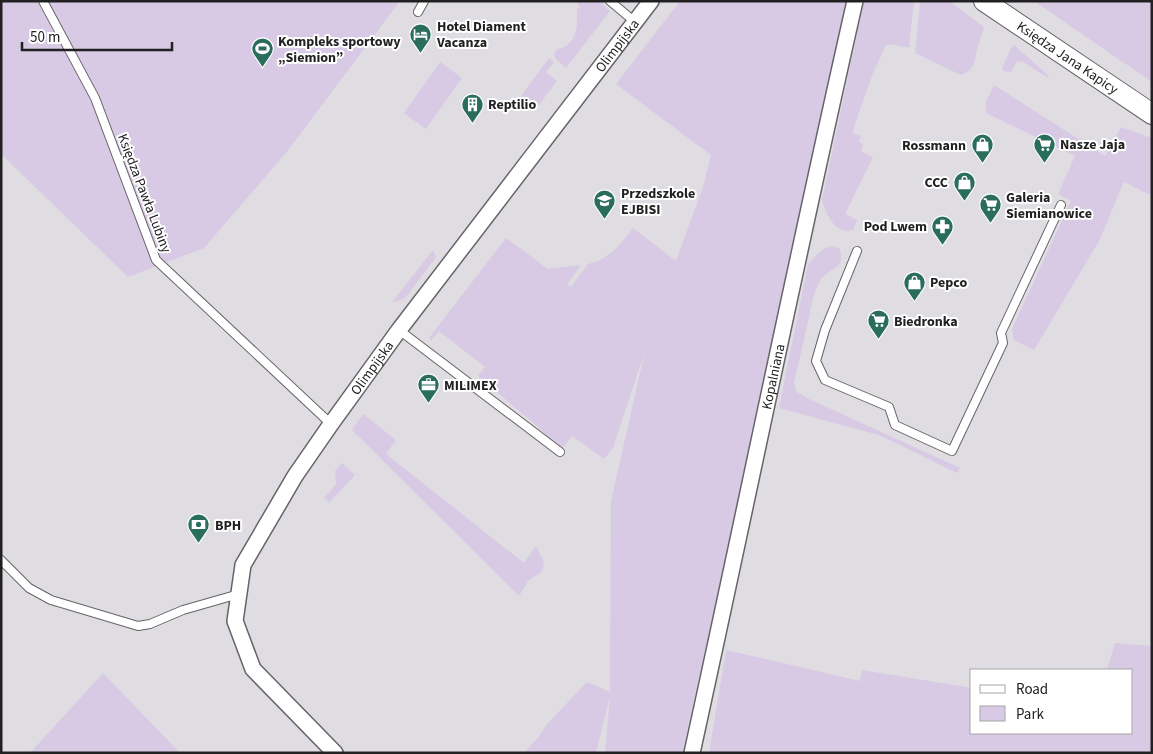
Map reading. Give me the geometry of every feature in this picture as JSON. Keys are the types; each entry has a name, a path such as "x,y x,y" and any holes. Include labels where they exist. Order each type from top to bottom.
{"street":[{"name":"Olimpijska","path":"335,753 253,669 235,621 243,565 296,476 399,330 651,1"},
{"name":"Kopalniana","path":"692,753 751,484 805,223 855,1"},
{"name":"Księdza Jana Kapicy","path":"984,1 1152,114"}],"lane":[{"name":"Księdza Pawła Lubiny","path":"43,1 95,98 156,260 331,424"},
{"path":"418,12 424,1"},
{"path":"610,1 635,22"},
{"path":"857,251 825,330 816,361 825,380 888,407 895,425 952,451 1003,343 1001,333 1061,205"},
{"path":"399,330 560,452"},
{"path":"1,560 30,588 51,600 138,626 150,624 183,610 239,594"}],"green space":[{"path":"1,1 400,1 286,153 204,248 128,277 1,154"},
{"path":"577,1 599,1 610,11 566,68 554,55 557,50 566,46 573,39 577,24 577,9 580,8"},
{"path":"680,1 846,1 763,390 682,753 605,753 610,696 596,753 524,753 548,723 587,682 610,692 611,501 645,351 613,448 604,459 572,436 561,450 538,427 478,376 485,367 439,331 431,341 429,338 506,238 548,269 581,265 567,284 571,287 588,264 608,255 633,228 676,261 703,187 711,155 616,84"},
{"path":"864,1 914,1 909,47 886,45 871,78 852,133 861,136 859,142 863,144 861,151 873,157 845,214 857,220 853,230 847,231 832,222 822,200"},
{"path":"920,1 949,1 984,27 974,63 966,73 961,75 915,53"},
{"path":"1034,1 1152,1 1152,82"},
{"path":"1014,45 1049,76 1048,78 1023,62 1017,61 1011,72 1004,71 1002,68"},
{"path":"549,58 554,62 546,72 557,81 535,110 519,99"},
{"path":"440,62 462,78 426,129 404,113"},
{"path":"994,85 1105,156 1121,127 1152,138 1152,196 1124,182 1099,241 1034,350 1014,340 1012,329 1071,201 1058,194 1075,156 988,114 986,102"},
{"path":"831,246 839,248 841,261 836,268 827,273 820,281 812,301 794,383 797,392 960,468 957,473 879,435 779,408 808,264 822,250"},
{"path":"433,250 436,257 406,297 392,302"},
{"path":"363,414 396,440 386,454 524,563 536,546 544,562 542,571 528,581 519,596 352,430"},
{"path":"342,463 355,475 329,503 324,498 336,484 335,471"},
{"path":"1115,643 1152,646 1152,753 709,753 726,650 860,681 862,670 970,688 970,734 1133,734 1133,669 1107,669"},
{"path":"103,673 180,753 30,753"}],"place":[{"name":"Hotel Diament Vacanza","path":"421,53"},
{"name":"Kompleks sportowy „Siemion”","path":"262,68"},
{"name":"Reptilio","path":"472,123"},
{"name":"Nasze Jaja","path":"1044,163"},
{"name":"Rossmann","path":"982,164"},
{"name":"CCC","path":"964,201"},
{"name":"Przedszkole EJBISI","path":"605,220"},
{"name":"Galeria Siemianowice","path":"990,224"},
{"name":"Pod Lwem","path":"943,245"},
{"name":"Pepco","path":"914,301"},
{"name":"Biedronka","path":"878,340"},
{"name":"MILIMEX","path":"428,404"},
{"name":"BPH","path":"199,544"}]}
